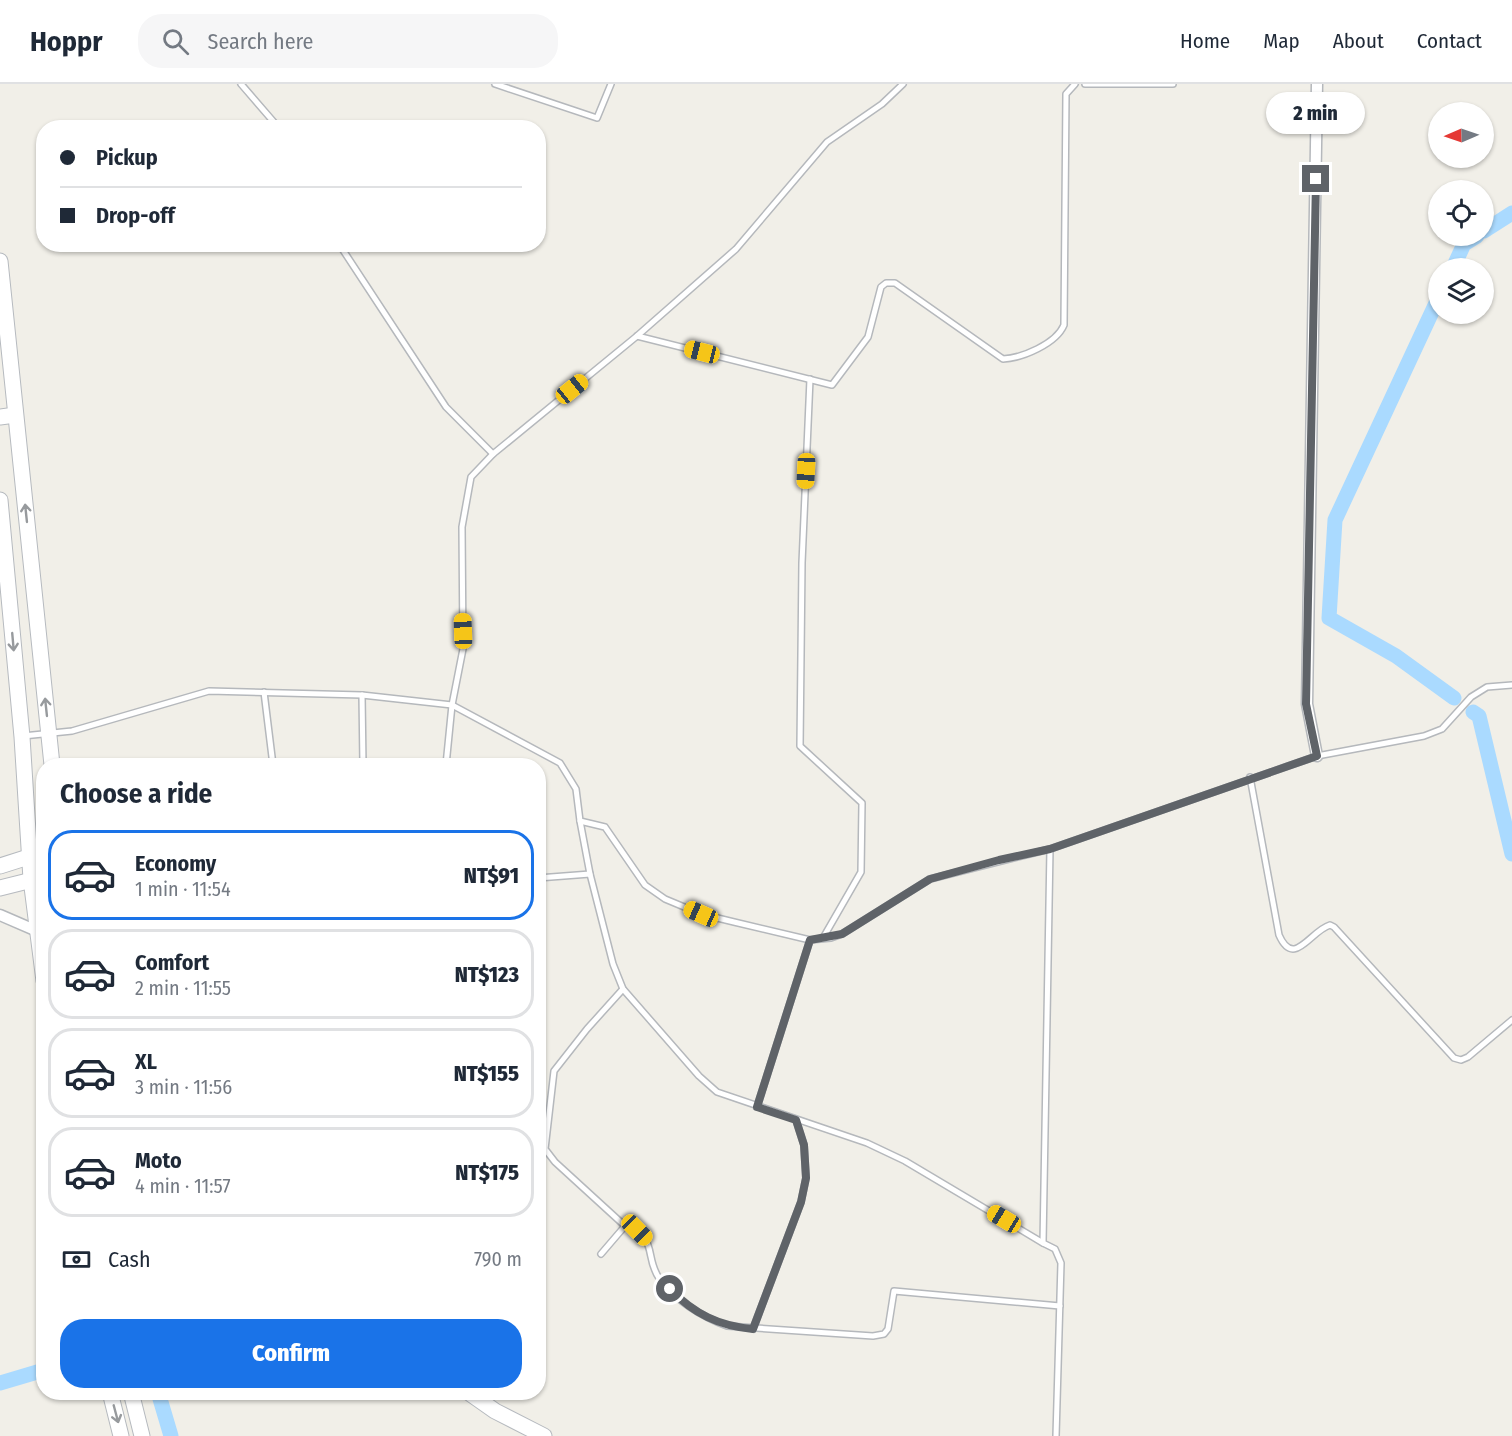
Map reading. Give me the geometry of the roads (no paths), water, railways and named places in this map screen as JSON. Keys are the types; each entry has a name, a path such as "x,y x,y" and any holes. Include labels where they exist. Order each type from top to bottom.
{"main road":[{"path":"0,261 8,416 51,758"},
{"path":"0,500 22,736 36,854 0,866"},
{"path":"0,888 36,878"},
{"path":"112,1400 122,1436"},
{"path":"133,1400 142,1436"},
{"path":"479,1400 495,1411 544,1436"}],"street":[{"path":"1317,84 1306,704 1317,756"},
{"path":"0,915 36,930"}],"lane":[{"path":"241,84 272,120"},
{"path":"495,84 597,118 611,84"},
{"path":"447,758 452,705 463,649 462,527 471,477 493,454 637,336 736,249 827,142 882,104 903,84"},
{"path":"637,336 832,385 868,337 877,297 886,283 895,283 1003,359 1012,359 1054,340 1062,332 1064,325 1066,94 1075,84"},
{"path":"1085,84 1173,84"},
{"path":"344,252 446,407 493,454"},
{"path":"810,379 802,563 800,746 862,803 861,872 823,938"},
{"path":"580,821 605,827 645,885 665,899 701,914 810,940 842,934 930,879 1050,849 1250,777 1317,756 1424,736 1442,729 1471,697 1487,687 1512,685"},
{"path":"22,736 72,731 209,691 362,695 452,705 560,763 576,789 590,874 613,964 623,988 699,1076 717,1092 867,1143 904,1161 1055,1249 1060,1263 1056,1436"},
{"path":"264,692 272,758"},
{"path":"362,695 363,758"},
{"path":"1250,777 1283,946 1291,949 1299,948 1322,927 1330,925 1334,927 1454,1058 1461,1060 1468,1057 1512,1020"},
{"path":"1043,1243 1050,849"},
{"path":"546,877 590,874"},
{"path":"757,1107 810,940"},
{"path":"546,1140 554,1071 623,988"},
{"path":"753,1329 801,1202 806,1178 804,1145 796,1120"},
{"path":"546,1150 555,1162 626,1226 637,1230 650,1243 658,1277 682,1302 719,1323 753,1329 873,1336 884,1334 888,1329 894,1291 1060,1306"},
{"path":"601,1254 626,1226"}],"waterway":[{"path":"1494,225 1512,213"},
{"path":"1458,258 1463,246"},
{"path":"1428,320 1335,520 1329,618 1396,656 1454,698"},
{"path":"1473,712 1479,716 1512,854"},
{"path":"0,1383 36,1372"},
{"path":"160,1400 171,1436"}]}
